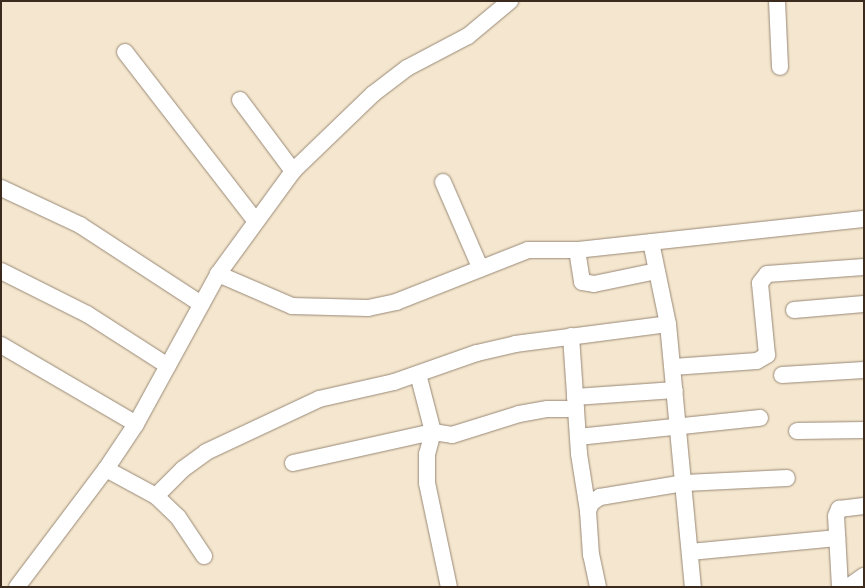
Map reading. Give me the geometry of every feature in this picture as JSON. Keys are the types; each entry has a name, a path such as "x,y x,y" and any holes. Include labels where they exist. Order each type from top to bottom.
{"street":[{"path":"17,587 106,469 136,424 218,274 255,220 293,171 373,94 407,68 468,36 510,1"},
{"path":"777,1 780,67"},
{"path":"125,52 255,220"},
{"path":"240,100 293,171"},
{"path":"443,182 480,267"},
{"path":"1,188 80,225 201,304"},
{"path":"218,274 292,306 368,308 396,302 480,267 528,250 578,250 864,219"},
{"path":"651,242 668,324 676,390 692,587"},
{"path":"578,250 582,282 594,284 657,271"},
{"path":"673,368 757,361 767,356 760,283 767,274 864,267"},
{"path":"1,271 87,314 168,366"},
{"path":"794,310 864,304"},
{"path":"156,496 183,469 206,452 284,413 319,399 418,374 477,353 571,336 668,324"},
{"path":"571,336 578,437 588,511 591,555 598,587"},
{"path":"1,345 136,424"},
{"path":"782,374 864,370"},
{"path":"418,374 434,432 427,454 427,483 449,587"},
{"path":"293,463 434,432 452,435 519,414 576,403 676,390"},
{"path":"578,437 760,418"},
{"path":"797,431 864,430"},
{"path":"106,469 156,496 178,518 204,556"},
{"path":"588,511 591,503 600,497 685,483 786,478"},
{"path":"840,587 836,516 839,509 864,506"},
{"path":"690,552 837,538"},
{"path":"848,587 864,576"}]}
